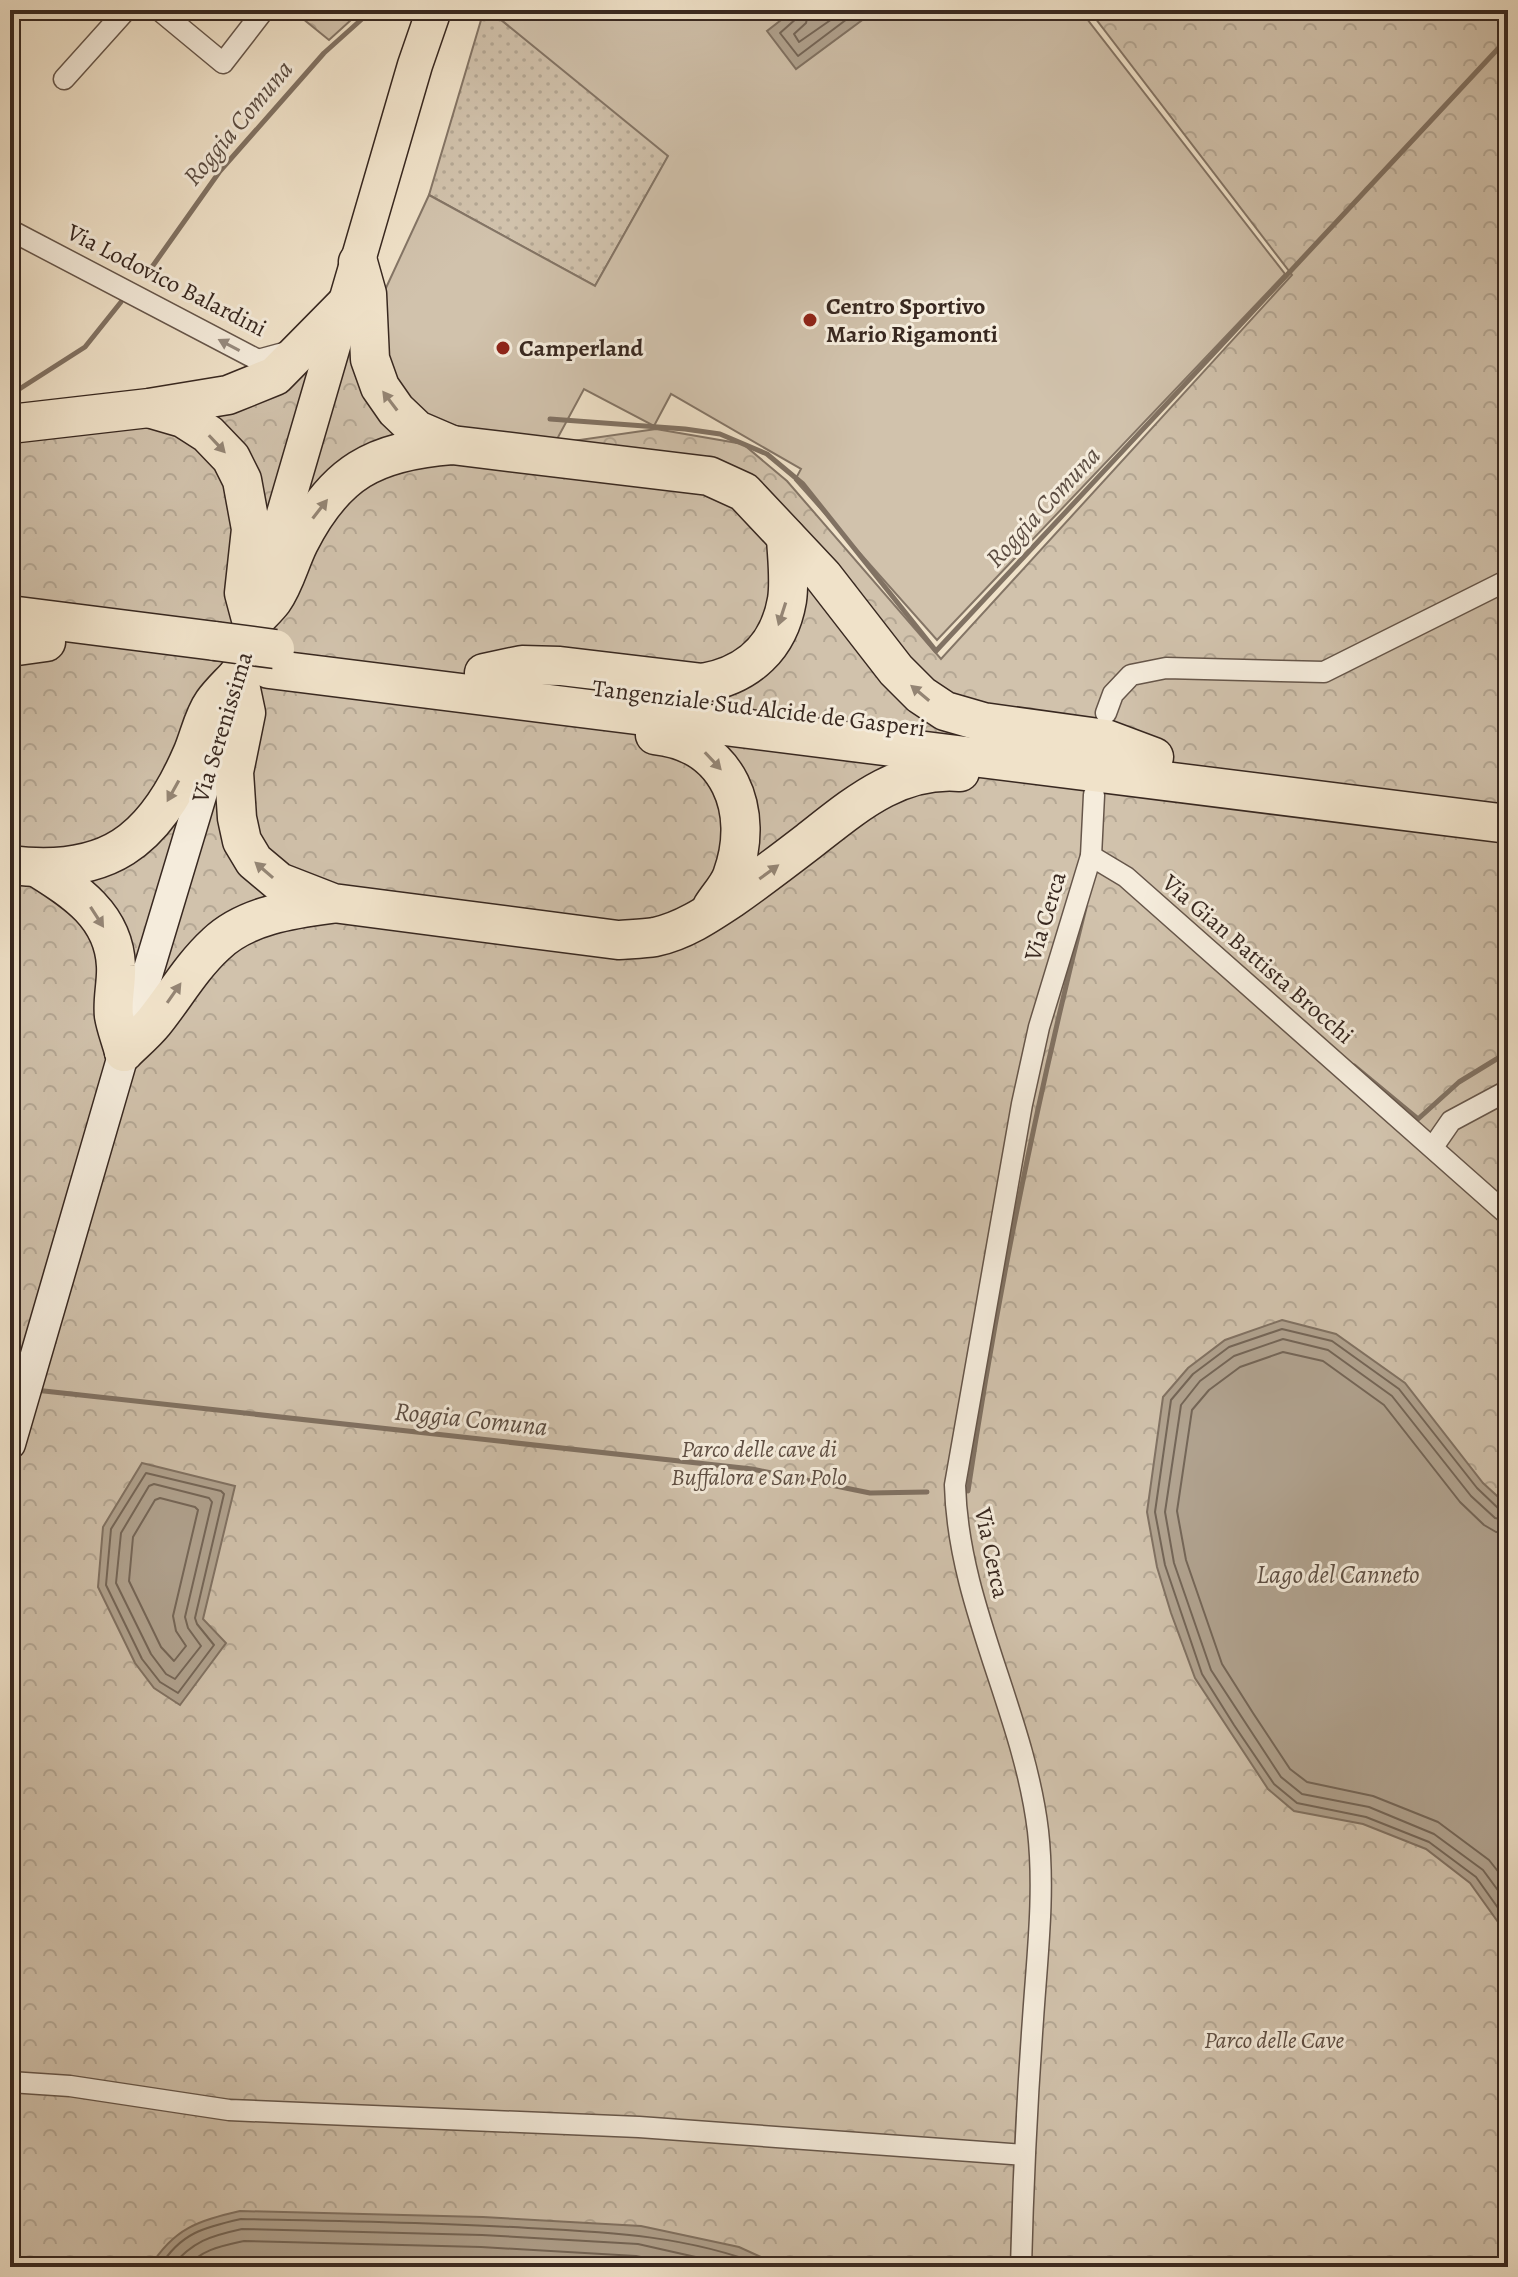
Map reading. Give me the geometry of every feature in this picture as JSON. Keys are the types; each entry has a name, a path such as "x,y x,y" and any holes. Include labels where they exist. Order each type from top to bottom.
{"highway":[{"path":"358,262 367,294 370,359 380,387 396,410 417,430 452,445"},
{"path":"10,424 149,408 228,395 275,376 346,304"},
{"path":"149,408 183,418 208,434 231,458 242,480 251,529 244,593 246,713 233,793 242,841 254,861 279,882 333,903 618,940 654,937 705,916 767,874 862,800 890,783 940,771 1078,787 1144,767"},
{"path":"24,867 87,865 119,851 145,831 173,792 211,704 274,599 313,519 360,467 412,448 452,445 709,476 744,492 823,576 896,670 921,695 945,711 983,722 1106,739 1144,767"},
{"path":"705,916 731,879 741,828 731,787 712,758 699,747 673,737 536,721 498,712 468,683 522,665 560,666 703,683 741,671 772,640 780,622 787,601 786,537"},
{"path":"10,600 76,609 142,630"},
{"name":"Tangenziale Sud Alcide de Gasperi","path":"10,615 142,630 243,653"},
{"name":"Tangenziale Sud Alcide de Gasperi","path":"22,642 243,653 1144,767 1508,803"},
{"name":"Tangenziale Sud Alcide de Gasperi","path":"1144,767 1508,824"},
{"path":"24,867 76,892 96,911 116,963 114,1014 124,1052"},
{"path":"124,1052 154,1022 183,980 217,942 255,921 292,909 333,903"}],"main road":[{"name":"Via Serenissima","path":"10,1444 415,65 434,10"}],"street":[{"path":"64,79 126,10"},
{"path":"159,10 223,63 264,10"},
{"name":"Via Lodovico Balardini","path":"10,230 258,360 302,348"},
{"path":"1106,713 1113,694 1131,675 1166,668 1324,672 1508,580"},
{"path":"1091,856 1094,795"},
{"name":"Via Gian Battista Brocchi","path":"1091,856 1126,877 1508,1215"},
{"name":"Via Cerca","path":"1021,2267 1024,2155 1039,1912 1038,1833 1028,1777 961,1549 955,1485 1022,1104 1039,1027 1091,856"},
{"path":"1433,1147 1451,1121 1507,1091"},
{"path":"10,2082 70,2086 229,2110 639,2127 1024,2155"}],"green space":[{"path":"292,10 362,10 329,40"},
{"path":"484,10 489,10 669,155 595,286 429,195"},
{"name":"Centro Sportivo Mario Rigamonti","path":"489,10 1080,10 1285,274 937,640 795,480 801,469 671,394 654,426 584,389 556,441 437,428 392,390 379,303 429,195 595,286 668,156"},
{"name":"Parco delle cave di Buffalora e San Polo","path":"1089,10 1508,10 1508,2267 10,2267 10,410 231,379 246,367 357,309 559,443 656,429 743,444 787,481 941,659 1292,275"}],"water":[{"path":"794,10 865,10 869,15 796,69 767,31"},
{"name":"Lago del Canneto","path":"1282,1320 1336,1334 1405,1383 1483,1483 1508,1506 1508,1936 1470,1883 1426,1849 1363,1824 1294,1811 1268,1789 1195,1678 1171,1613 1157,1567 1147,1512 1163,1397 1188,1368 1225,1340"},
{"path":"142,1463 235,1486 203,1619 226,1643 180,1705 154,1688 135,1663 98,1587 103,1527"},
{"path":"240,2211 483,2217 641,2226 739,2247 783,2267 150,2267 168,2243 188,2228"}],"waterway":[{"name":"Roggia Comuna","path":"147,274 220,171 324,53 372,10"},
{"name":"Roggia Comuna","path":"550,419 720,434 767,454 803,484 936,651 1508,38"},
{"name":"Roggia Comuna","path":"10,395 85,347 121,302"},
{"name":"Roggia Comuna","path":"968,1491 1019,1198 1085,908"},
{"name":"Roggia Comuna","path":"1354,1066 1418,1119 1459,1082 1508,1052"},
{"name":"Roggia Comuna","path":"35,1390 752,1469 870,1493 927,1492"}],"place":[{"name":"Centro Sportivo Mario Rigamonti","path":"810,320"},
{"name":"Camperland","path":"503,348"}],"park label":[{"name":"Parco delle Cave","path":"1274,2040"}]}
